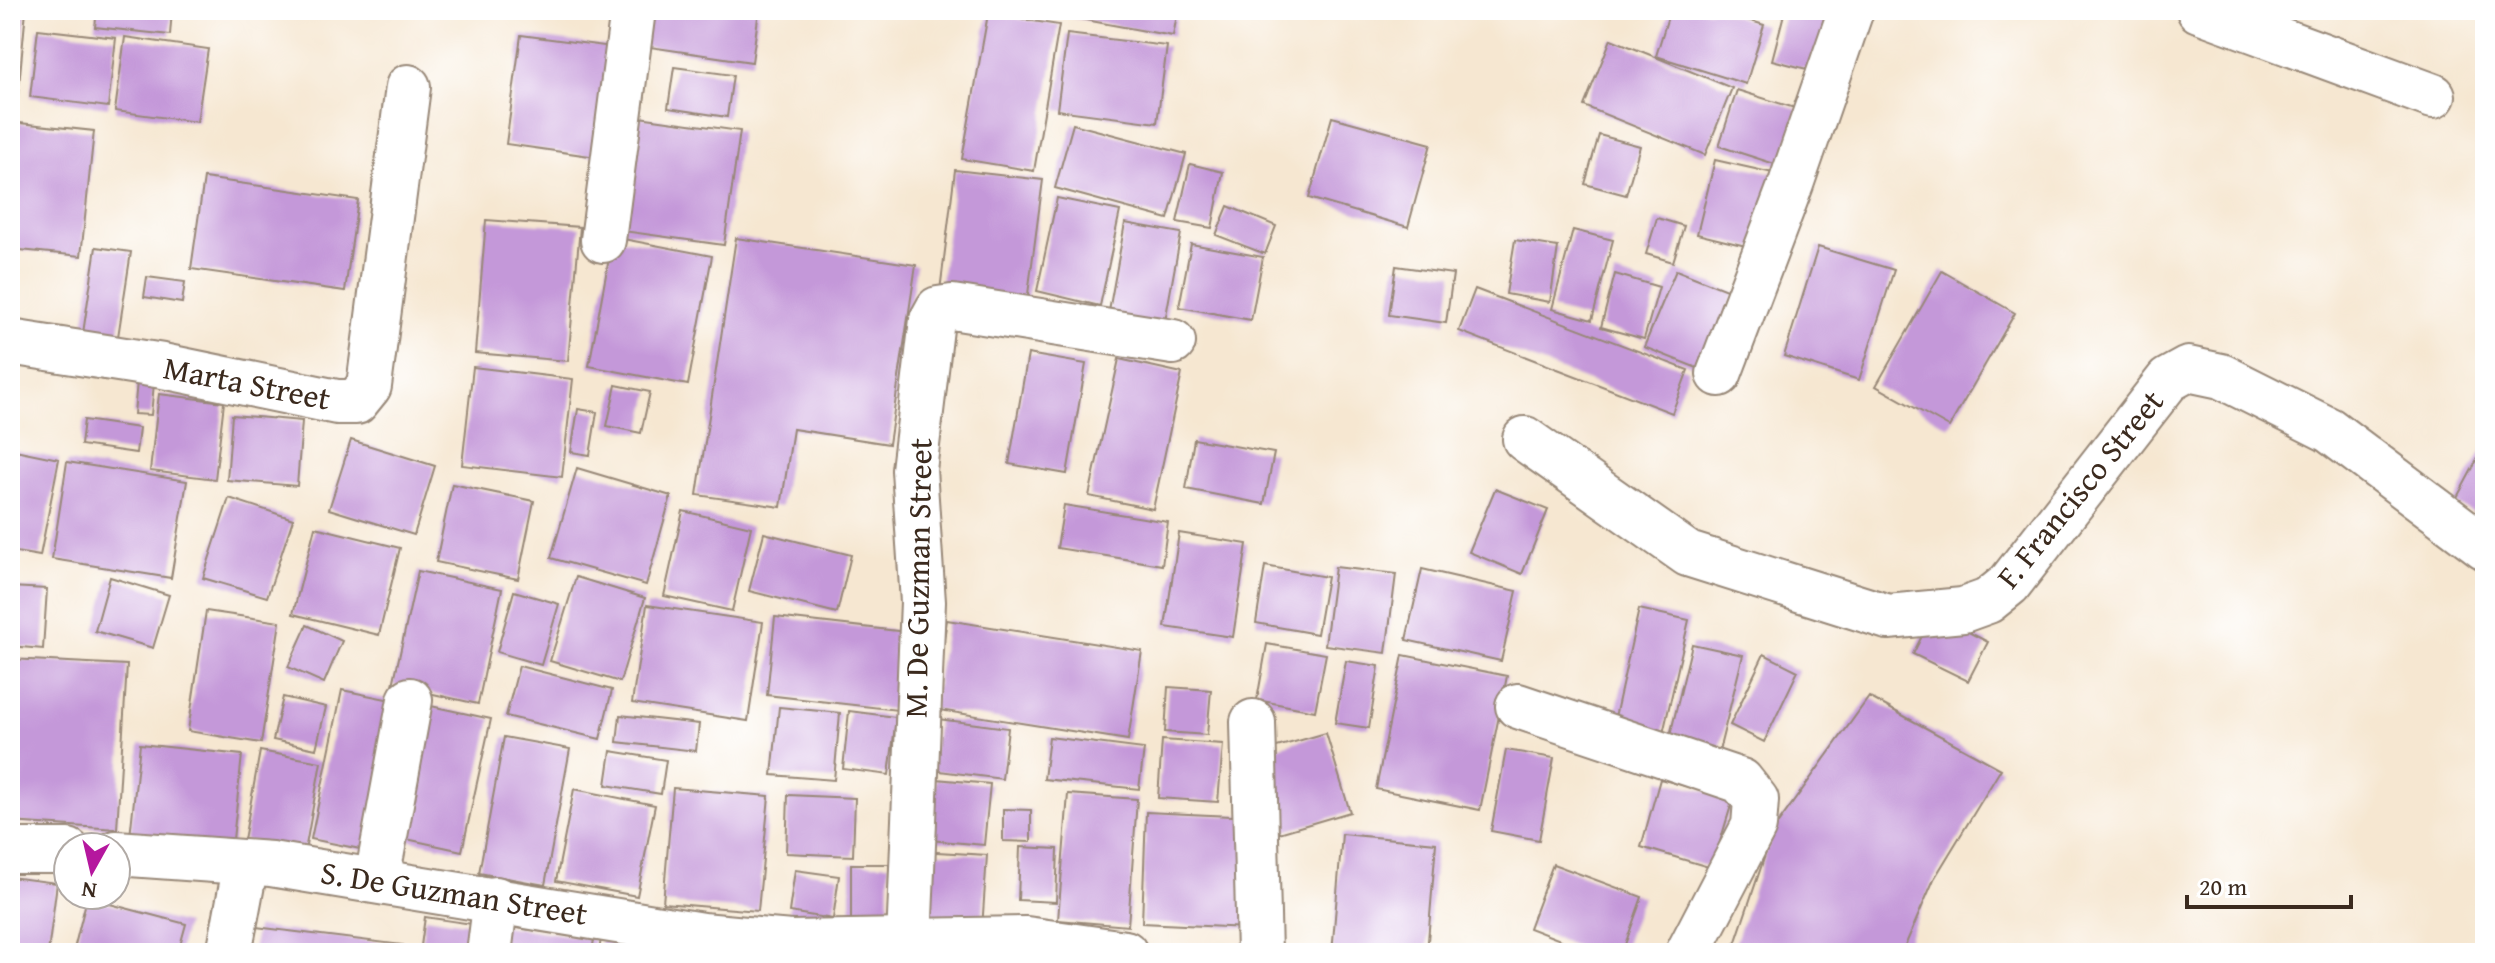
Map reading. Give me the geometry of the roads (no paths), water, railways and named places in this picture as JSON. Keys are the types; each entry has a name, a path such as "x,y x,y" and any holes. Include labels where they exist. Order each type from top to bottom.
{"street":[{"path":"603,240 633,10"},
{"path":"1719,374 1791,184 1851,10"},
{"path":"2199,10 2433,96"},
{"name":"Marta Street","path":"10,342 163,366 337,402 356,402 369,386 408,87"},
{"name":"M. De Guzman Street","path":"909,942 923,602 914,470 932,320 938,309 952,307 1173,342"},
{"name":"F. Francisco Street","path":"1525,439 1688,554 1888,617 1963,610 1988,601 2009,584 2168,380 2188,369 2221,376 2329,430 2485,547"},
{"path":"377,879 410,700"},
{"path":"1518,706 1741,781 1756,800 1754,826 1688,953"},
{"path":"1253,722 1259,953"},
{"path":"10,851 52,851"},
{"name":"S. De Guzman Street","path":"132,854 246,863 377,879 790,948 1026,939 1125,953"},
{"path":"229,953 246,863"},
{"path":"489,953 496,899"}]}
